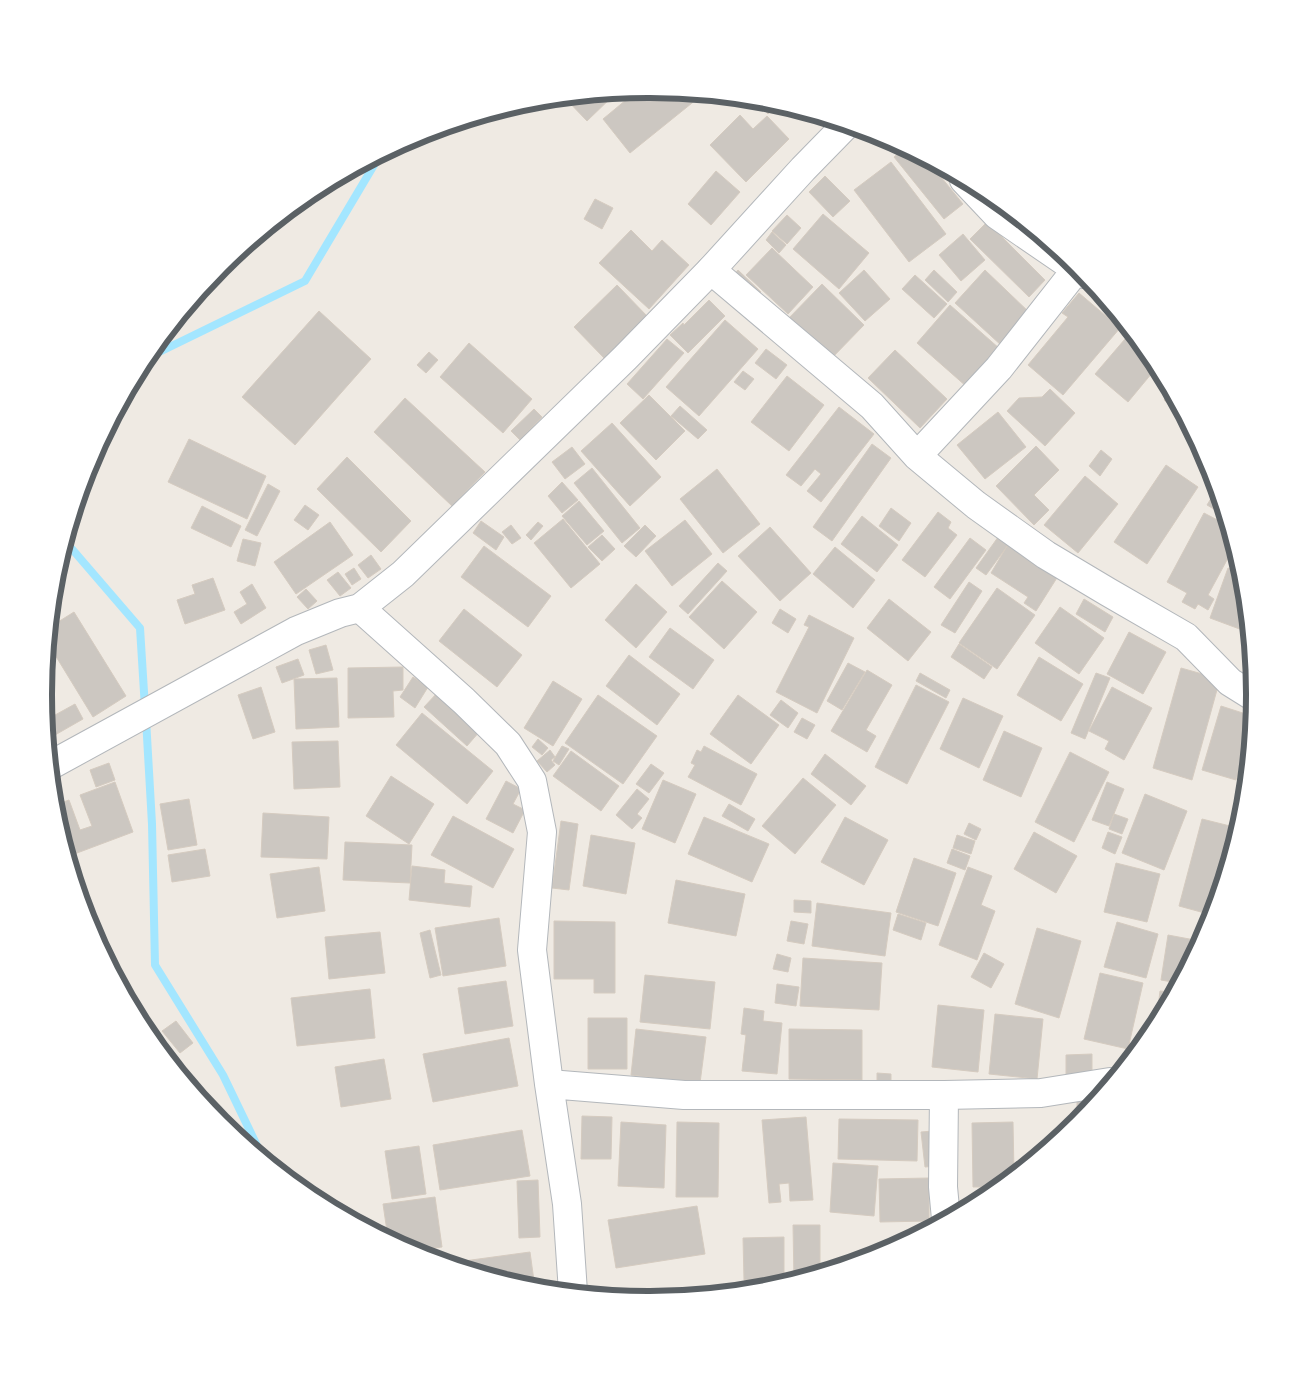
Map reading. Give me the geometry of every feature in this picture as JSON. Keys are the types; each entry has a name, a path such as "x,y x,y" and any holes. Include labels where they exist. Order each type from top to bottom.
{"street":[{"path":"57,763 296,631 340,613 360,608 403,574 625,358 711,270 841,130"},
{"path":"987,204 997,214 1038,243"},
{"path":"711,270 872,406 917,456 976,504 1046,555 1186,637 1230,682 1246,692"},
{"path":"917,456 999,368 1075,278"},
{"path":"360,608 508,744 532,781 542,832 532,950 567,1204 573,1286"},
{"path":"549,1084 684,1095 944,1095 1041,1093 1101,1083"},
{"path":"944,1095 943,1188 945,1212"}],"building":[{"path":"610,99 587,121 570,103"},
{"path":"628,99 696,100 630,153 603,119"},
{"path":"763,109 771,111 768,114"},
{"path":"740,115 753,129 767,116 789,139 746,182 710,145"},
{"path":"899,153 938,173 963,204 944,219 894,157"},
{"path":"891,162 946,234 909,262 854,190"},
{"path":"716,171 740,192 711,225 688,204"},
{"path":"825,176 850,201 833,217 809,192"},
{"path":"595,199 613,208 602,229 584,219"},
{"path":"823,214 869,253 839,289 793,249"},
{"path":"787,215 801,228 787,244 772,231"},
{"path":"987,222 1045,280 1029,297 970,239"},
{"path":"631,230 652,251 662,240 689,265 649,309 599,263"},
{"path":"772,232 786,245 779,253 766,240"},
{"path":"963,234 985,260 961,281 939,255"},
{"path":"772,248 813,287 788,314 746,275"},
{"path":"738,270 761,292 754,299 732,277"},
{"path":"864,270 890,299 865,321 839,293"},
{"path":"934,270 957,292 948,302 925,280"},
{"path":"985,270 1031,314 1002,346 955,303"},
{"path":"915,275 947,304 934,318 902,289"},
{"path":"822,284 864,325 829,361 787,320"},
{"path":"617,285 648,317 605,359 574,327"},
{"path":"1079,293 1120,328 1063,395 1028,365 1068,317 1062,313"},
{"path":"709,300 725,316 688,353 670,335 683,323 684,325"},
{"path":"950,305 1000,349 967,387 917,343"},
{"path":"319,311 371,359 295,445 242,397"},
{"path":"725,320 758,349 699,416 666,387"},
{"path":"1126,337 1152,373 1128,402 1095,374"},
{"path":"667,339 684,353 643,399 627,384"},
{"path":"469,343 532,399 503,433 440,377"},
{"path":"766,349 787,365 776,379 755,363"},
{"path":"895,350 947,399 920,428 868,378"},
{"path":"429,352 438,360 426,373 417,365"},
{"path":"743,371 754,379 745,390 734,382"},
{"path":"787,376 824,405 789,451 751,422"},
{"path":"1050,389 1075,413 1045,446 1007,411 1019,398 1042,397"},
{"path":"649,395 685,431 656,460 620,423"},
{"path":"1166,397 1172,407 1164,400"},
{"path":"405,398 485,472 452,506 374,432"},
{"path":"680,406 707,430 698,439 671,416"},
{"path":"839,407 874,434 821,502 807,491 821,474 815,469 801,486 786,475"},
{"path":"534,409 542,417 520,440 511,431"},
{"path":"998,412 1026,447 985,479 957,445"},
{"path":"612,423 661,477 630,506 581,451"},
{"path":"189,439 266,476 247,519 168,482"},
{"path":"872,444 891,458 832,541 813,527"},
{"path":"1036,446 1059,470 1034,495 1049,510 1034,525 996,486"},
{"path":"572,447 585,464 565,479 552,462"},
{"path":"1101,450 1112,459 1100,476 1089,466"},
{"path":"347,457 411,521 381,552 317,489"},
{"path":"1166,465 1198,487 1147,564 1114,542"},
{"path":"592,468 640,528 622,543 574,483"},
{"path":"717,469 760,524 723,553 680,499"},
{"path":"1085,476 1118,504 1078,553 1044,525"},
{"path":"562,482 578,500 562,513 548,496"},
{"path":"268,484 280,491 257,536 245,530"},
{"path":"1212,497 1216,510 1207,505"},
{"path":"579,501 604,531 587,545 562,516"},
{"path":"305,505 319,515 308,530 294,520"},
{"path":"202,506 241,526 231,547 191,528"},
{"path":"891,508 911,523 899,541 879,526"},
{"path":"938,512 951,522 948,528 957,535 925,577 902,560"},
{"path":"1204,513 1219,521 1229,556 1208,595 1214,599 1208,610 1198,604 1195,609 1182,602 1187,593 1167,582"},
{"path":"862,516 898,545 877,572 841,544"},
{"path":"563,519 600,564 571,588 534,543"},
{"path":"685,520 712,554 672,586 645,551"},
{"path":"481,521 504,537 496,550 473,533"},
{"path":"330,522 353,555 296,594 274,562"},
{"path":"538,522 543,526 531,540 526,535"},
{"path":"511,525 521,538 512,544 502,532"},
{"path":"645,525 656,536 636,557 624,546"},
{"path":"770,527 811,573 780,601 738,556"},
{"path":"1001,533 1011,541 986,575 976,568"},
{"path":"602,535 615,549 602,561 588,547"},
{"path":"970,538 986,550 950,599 934,587"},
{"path":"243,539 261,543 255,566 237,561"},
{"path":"1010,541 1060,573 1036,611 1024,603 1028,597 991,573"},
{"path":"484,546 551,596 528,627 461,577"},
{"path":"835,547 875,580 853,608 813,574"},
{"path":"371,555 381,569 368,578 358,565"},
{"path":"718,563 727,571 688,614 679,606"},
{"path":"354,568 361,579 352,585 345,574"},
{"path":"1228,568 1232,569 1241,630 1210,618"},
{"path":"338,572 351,588 340,596 327,580"},
{"path":"213,578 225,610 185,624 177,600 195,594 192,585"},
{"path":"722,581 757,612 724,649 689,617"},
{"path":"969,582 982,591 955,633 941,625"},
{"path":"252,584 266,608 241,624 234,612 247,604 240,592"},
{"path":"636,584 667,612 636,648 605,620"},
{"path":"997,588 1035,615 997,669 959,643"},
{"path":"306,589 317,601 308,609 297,597"},
{"path":"889,599 931,632 908,661 867,628"},
{"path":"1084,599 1113,617 1105,632 1076,614"},
{"path":"1060,607 1104,638 1079,674 1035,643"},
{"path":"464,609 522,655 497,687 439,641"},
{"path":"780,609 796,619 788,633 772,623"},
{"path":"74,612 126,696 93,717 54,653 57,622"},
{"path":"809,615 854,638 817,713 776,692 809,627 804,625"},
{"path":"670,628 714,660 693,689 649,657"},
{"path":"1129,632 1166,652 1143,694 1107,674"},
{"path":"959,644 992,667 984,679 951,657"},
{"path":"326,645 333,670 316,674 309,650"},
{"path":"629,655 680,694 657,725 606,686"},
{"path":"1039,657 1083,684 1061,721 1017,695"},
{"path":"298,659 304,675 282,683 276,667"},
{"path":"848,663 865,672 842,710 827,701"},
{"path":"403,667 403,690 393,691 394,717 348,718 348,668"},
{"path":"1181,668 1220,679 1192,780 1153,768"},
{"path":"867,670 892,685 866,730 876,736 867,752 831,731"},
{"path":"920,673 950,690 946,698 916,681"},
{"path":"1096,673 1110,678 1085,739 1071,733"},
{"path":"413,677 428,687 415,708 400,697"},
{"path":"337,678 339,727 296,729 294,679"},
{"path":"553,681 582,699 553,746 524,728"},
{"path":"916,685 949,702 907,784 875,767"},
{"path":"261,687 275,732 253,739 238,695"},
{"path":"1112,687 1152,708 1124,760 1105,749 1109,741 1089,731"},
{"path":"438,692 480,731 467,746 424,707"},
{"path":"598,695 657,736 623,784 565,743"},
{"path":"738,695 779,725 751,764 710,734"},
{"path":"963,698 1003,716 979,768 940,749"},
{"path":"781,700 798,713 788,728 770,715"},
{"path":"75,704 83,719 54,735 53,716"},
{"path":"1221,706 1245,714 1241,765 1236,780 1202,770"},
{"path":"422,713 493,771 467,804 396,745"},
{"path":"802,718 815,725 807,739 794,732"},
{"path":"1004,731 1042,748 1021,797 983,780"},
{"path":"538,739 548,748 542,755 532,747"},
{"path":"338,741 340,787 294,789 292,742"},
{"path":"562,746 569,749 559,765 553,761"},
{"path":"704,746 757,774 741,805 688,777 695,765 691,763 697,750 701,752"},
{"path":"550,750 555,757 551,760 555,765 547,772 537,761"},
{"path":"571,751 619,786 601,811 553,776"},
{"path":"1070,752 1109,772 1074,842 1035,822"},
{"path":"825,754 866,786 851,805 811,774"},
{"path":"109,763 115,780 96,787 90,770"},
{"path":"651,764 664,773 649,793 636,784"},
{"path":"391,776 434,804 409,844 366,816"},
{"path":"803,778 836,805 795,854 762,826"},
{"path":"663,780 696,794 675,843 642,829"},
{"path":"506,781 521,789 513,804 525,810 513,833 486,819"},
{"path":"115,782 133,832 74,854 63,802 69,800 80,830 92,826 80,795"},
{"path":"1107,782 1124,789 1109,826 1092,820"},
{"path":"637,789 649,799 637,814 642,818 632,829 616,815"},
{"path":"1145,794 1187,811 1164,870 1122,853"},
{"path":"189,799 197,845 168,850 160,804"},
{"path":"729,804 755,819 748,831 722,816"},
{"path":"263,813 329,817 327,859 261,857"},
{"path":"1114,814 1128,819 1122,834 1109,829"},
{"path":"453,816 514,849 493,888 431,855"},
{"path":"704,817 769,844 752,882 688,854"},
{"path":"845,817 888,840 864,885 821,862"},
{"path":"1202,819 1230,826 1214,886 1204,913 1179,906"},
{"path":"561,821 578,824 569,890 552,888"},
{"path":"969,823 981,829 976,840 964,834"},
{"path":"1034,832 1077,856 1056,893 1014,869"},
{"path":"1108,832 1122,837 1115,854 1102,848"},
{"path":"591,835 635,843 626,894 583,886"},
{"path":"957,835 975,841 971,854 953,848"},
{"path":"345,842 412,845 410,883 343,880"},
{"path":"205,849 210,876 172,882 168,855"},
{"path":"952,849 970,856 965,870 947,863"},
{"path":"914,858 956,873 938,926 896,912"},
{"path":"1116,863 1160,874 1147,922 1104,912"},
{"path":"412,866 445,870 444,883 472,886 470,907 409,900"},
{"path":"319,867 325,911 277,918 270,874"},
{"path":"968,867 992,876 981,905 995,911 977,960 939,945"},
{"path":"676,880 745,894 736,936 668,923"},
{"path":"794,900 811,901 811,913 794,912"},
{"path":"817,903 891,913 885,956 812,946"},
{"path":"898,914 926,923 921,940 893,930"},
{"path":"499,918 506,966 443,976 435,928"},
{"path":"554,921 615,922 615,993 594,993 594,979 554,979"},
{"path":"791,921 808,924 804,944 787,941"},
{"path":"1117,922 1158,934 1146,978 1104,967"},
{"path":"1037,928 1081,941 1059,1018 1015,1004"},
{"path":"430,930 441,975 430,978 420,933"},
{"path":"380,932 385,973 329,979 325,937"},
{"path":"1168,935 1192,940 1172,982 1161,980"},
{"path":"984,953 1004,964 991,988 971,977"},
{"path":"777,954 791,958 788,972 773,969"},
{"path":"803,958 882,963 879,1010 800,1006"},
{"path":"1100,973 1143,983 1128,1049 1084,1039"},
{"path":"645,975 715,982 710,1029 640,1022"},
{"path":"506,981 513,1026 465,1034 458,988"},
{"path":"777,984 799,987 796,1006 775,1003"},
{"path":"370,989 375,1038 297,1046 291,998"},
{"path":"1160,991 1167,992 1166,993 1158,1005"},
{"path":"938,1005 984,1010 978,1072 932,1067"},
{"path":"744,1008 764,1011 763,1021 782,1023 777,1074 742,1071 746,1035 741,1034"},
{"path":"995,1014 1043,1019 1037,1079 989,1074"},
{"path":"588,1018 627,1018 627,1069 588,1069"},
{"path":"176,1021 193,1043 180,1053 162,1031"},
{"path":"636,1029 706,1037 700,1083 631,1075"},
{"path":"789,1029 862,1030 862,1080 789,1079"},
{"path":"509,1038 518,1086 433,1102 423,1054"},
{"path":"1092,1054 1092,1075 1066,1076 1066,1055"},
{"path":"384,1059 391,1099 341,1107 335,1067"},
{"path":"877,1073 891,1074 891,1087 877,1087"},
{"path":"1077,1098 1088,1098 1077,1110"},
{"path":"582,1116 612,1117 611,1159 581,1159"},
{"path":"806,1117 813,1200 790,1201 789,1183 779,1184 781,1202 769,1203 762,1120"},
{"path":"839,1119 918,1120 917,1161 838,1159"},
{"path":"621,1122 666,1125 664,1188 618,1186"},
{"path":"677,1122 719,1123 718,1197 676,1197"},
{"path":"1013,1122 1014,1166 984,1187 973,1187 972,1123"},
{"path":"522,1130 530,1176 440,1190 433,1145"},
{"path":"933,1131 937,1166 925,1167 921,1132"},
{"path":"419,1146 426,1194 392,1199 385,1151"},
{"path":"833,1163 878,1166 874,1216 830,1212"},
{"path":"929,1178 929,1221 880,1222 879,1179"},
{"path":"538,1180 540,1237 519,1238 517,1181"},
{"path":"435,1197 442,1247 429,1249 387,1230 383,1204"},
{"path":"697,1206 705,1254 616,1268 608,1220"},
{"path":"793,1225 820,1225 820,1266 794,1273"},
{"path":"784,1237 784,1276 765,1280 744,1280 743,1238"},
{"path":"530,1252 534,1280 495,1271 464,1261"}],"waterway":[{"path":"162,351 305,281 373,166"},
{"path":"71,548 140,628 145,708"},
{"path":"146,719 152,824 155,965 223,1075 256,1143"}]}
